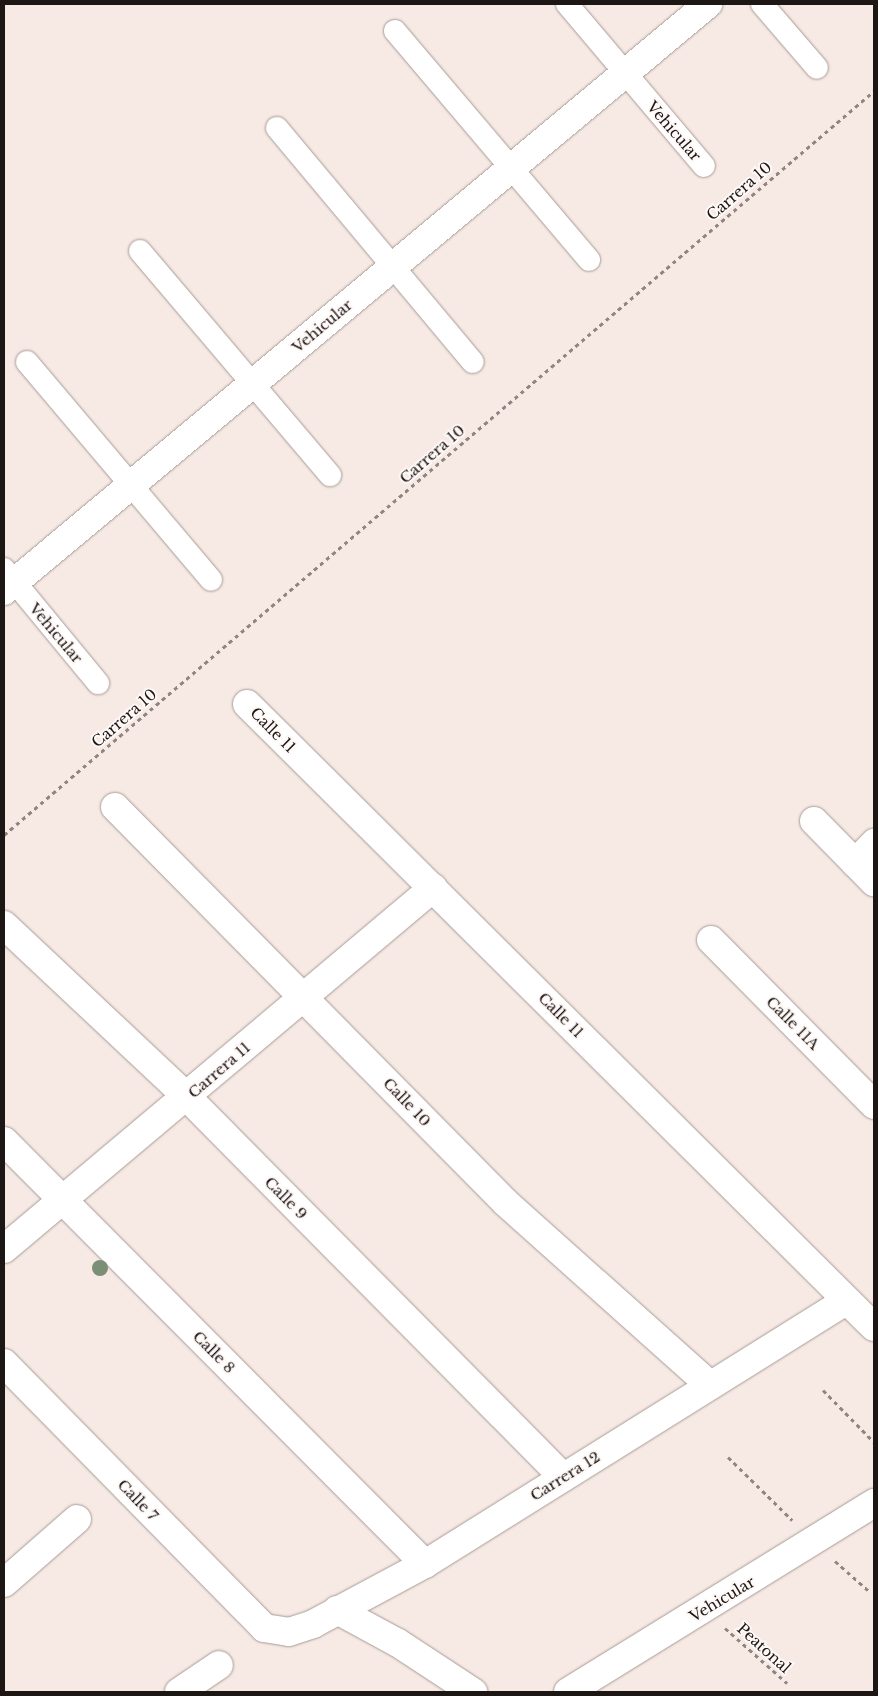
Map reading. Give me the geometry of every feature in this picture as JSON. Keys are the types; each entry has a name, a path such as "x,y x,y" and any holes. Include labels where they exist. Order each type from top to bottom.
{"street":[{"name":"Vehicular","path":"567,4 624,74 704,166"},
{"name":"Vehicular","path":"98,683 7,581 130,486 708,4"},
{"path":"762,4 817,68"},
{"path":"395,31 589,260"},
{"path":"277,128 473,362"},
{"path":"140,251 252,385 330,474"},
{"path":"27,362 211,580"},
{"name":"Calle 11","path":"247,704 874,1327"},
{"name":"Calle 10","path":"115,807 304,996 505,1202 710,1385"},
{"path":"814,821 874,882"},
{"path":"854,863 874,843"},
{"name":"Carrera 11","path":"4,1249 187,1097 433,888"},
{"name":"Calle 9","path":"4,925 187,1097 563,1477"},
{"name":"Calle 11A","path":"711,940 874,1105"},
{"name":"Calle 8","path":"4,1141 425,1564"},
{"name":"Carrera 12","path":"276,1630 301,1629 425,1564 846,1301"},
{"name":"Calle 7","path":"4,1363 264,1628 276,1630"},
{"name":"Vehicular","path":"568,1692 704,1610 874,1503"},
{"path":"4,1583 77,1519"},
{"path":"337,1610 398,1642 473,1692"},
{"path":"179,1692 219,1665"}],"path":[{"name":"Carrera 10","path":"4,835 874,91"},
{"path":"823,1390 874,1442"},
{"name":"Peatonal","path":"704,1610 788,1684"}]}
